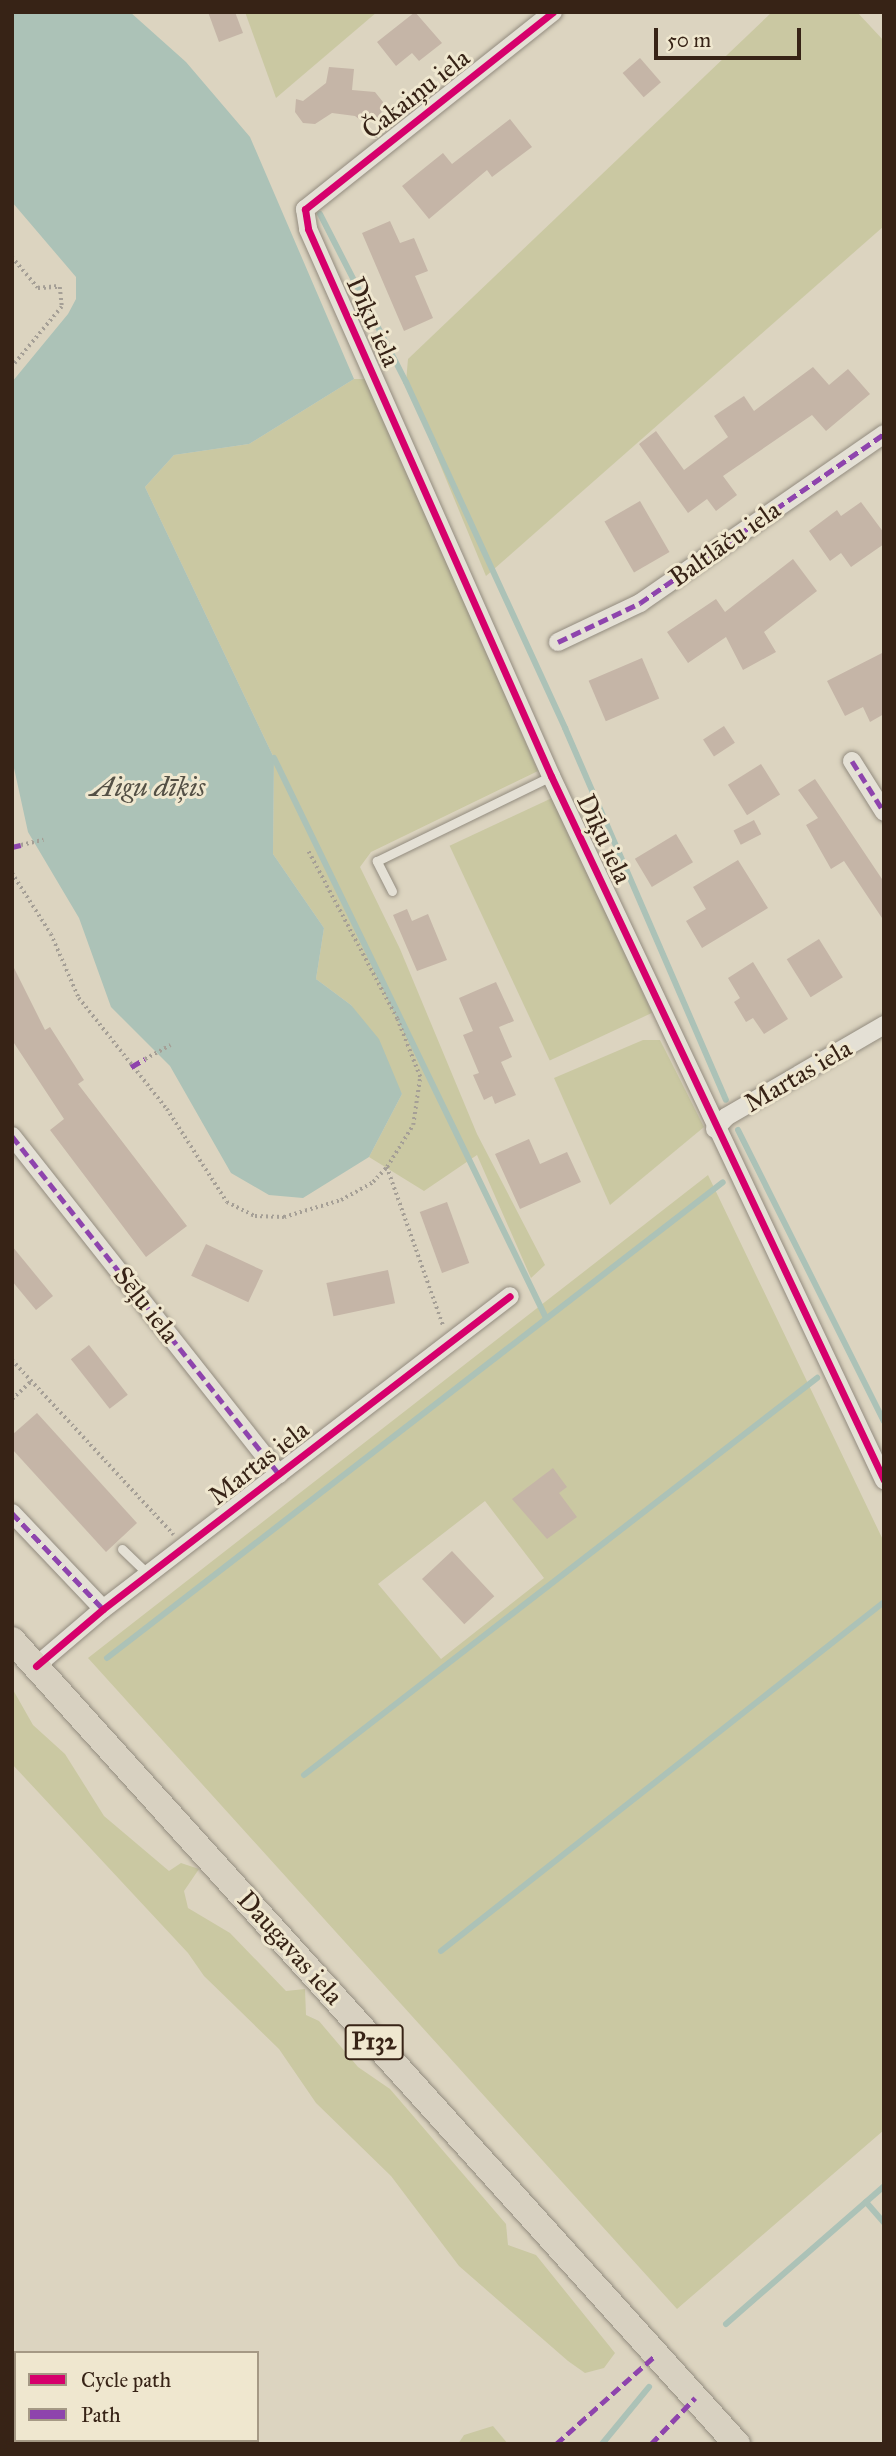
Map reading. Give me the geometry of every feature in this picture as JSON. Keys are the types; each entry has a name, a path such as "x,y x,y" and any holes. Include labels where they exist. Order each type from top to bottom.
{"main road":[{"name":"Daugavas iela","path":"12,1640 737,2444"}],"street":[{"name":"Čakaiņu iela","path":"305,209 553,12"},
{"name":"Dīķu iela","path":"305,209 308,229 551,776 715,1129 884,1480"},
{"name":"Baltlāču iela","path":"558,642 640,603 884,435"},
{"path":"852,761 884,812"},
{"name":"Martas iela","path":"715,1129 726,1117 884,1025"},
{"name":"Sēļu iela","path":"12,1136 279,1474"},
{"name":"Martas iela","path":"36,1667 103,1609 509,1296"},
{"path":"12,1513 103,1609"}],"lane":[{"path":"392,891 377,861 551,776"},
{"path":"122,1549 148,1574"}],"path":[{"path":"12,257 38,288 60,287 62,307 12,367"},
{"path":"21,845 43,840"},
{"path":"12,873 51,934 79,998 167,1109 210,1178 236,1209 269,1218 295,1216 341,1200 373,1182 387,1167 413,1125 420,1077 397,1019 308,851"},
{"path":"145,1059 170,1045"},
{"path":"387,1167 449,1340"},
{"path":"12,1360 185,1546"},
{"path":"12,1399 32,1380"}],"shaded area":[{"path":"245,12 377,12 276,98"},
{"path":"772,12 857,12 884,41 884,226 486,576 406,382 408,359"},
{"path":"354,379 368,379 538,771 371,852 360,867 400,949 477,1134 545,1265 531,1278 477,1155 424,1191 369,1157 402,1094 351,1005 316,979 324,928 273,854 274,758 145,487 174,455 249,444"},
{"path":"552,798 652,1013 550,1061 450,846"},
{"path":"643,1040 660,1040 704,1127 610,1205 554,1078"},
{"path":"708,1175 884,1542 884,2130 677,2309 88,1658","holes":["485,1501 544,1578 441,1659 378,1584"]},
{"path":"12,1688 33,1725 65,1754 104,1816 169,1871 181,1863 199,1869 184,1891 188,1908 230,1933 286,1991 305,1989 306,2015 319,2021 358,2067 390,2089 506,2224 508,2245 536,2255 615,2353 604,2368 585,2373 459,2266 391,2176 316,2103 279,2049 204,1976 188,1953 12,1764"},
{"path":"493,2426 508,2444 458,2444 464,2435"}],"water":[{"name":"Aigu dīķis","path":"12,12 130,12 186,62 250,137 354,379 249,444 174,455 145,487 274,758 273,854 324,928 316,979 351,1005 379,1039 402,1094 369,1157 303,1198 269,1195 231,1173 170,1066 111,1007 79,918 28,832 12,759 12,382 68,314 76,299 76,277 12,202"}],"building":[{"path":"208,12 235,12 243,33 219,42"},
{"path":"415,12 442,43 419,61 412,53 396,66 377,42"},
{"path":"640,58 661,82 644,97 623,73"},
{"path":"329,67 354,69 352,90 375,92 383,102 380,121 364,123 355,116 332,113 315,124 303,123 295,112 296,99 303,101 326,83"},
{"path":"510,119 532,147 492,177 487,170 429,219 402,186 443,153 452,164"},
{"path":"390,221 400,243 414,238 428,271 415,276 433,318 404,331 362,233"},
{"path":"813,367 829,385 848,369 870,394 826,431 812,415 723,476 737,495 716,511 707,499 688,513 639,444 656,431 684,470 728,437 714,416 744,396 754,411"},
{"path":"640,501 670,552 634,573 604,522"},
{"path":"861,502 884,533 884,544 851,567 841,553 830,561 809,531 837,510 841,516"},
{"path":"793,559 817,591 764,632 776,652 743,670 726,637 688,663 667,632 716,599 725,612"},
{"path":"884,652 884,714 870,722 863,707 845,716 827,681"},
{"path":"642,658 659,699 606,721 589,681"},
{"path":"724,726 735,743 714,756 703,740"},
{"path":"761,764 780,795 747,815 728,785"},
{"path":"815,779 884,882 884,921 844,861 831,869 806,825 818,818 798,790"},
{"path":"754,820 761,834 741,845 734,830"},
{"path":"676,834 693,862 652,887 635,859"},
{"path":"738,860 768,908 702,948 686,921 706,909 693,887"},
{"path":"407,909 412,921 428,914 447,960 417,971 393,915"},
{"path":"819,939 843,977 811,997 787,959"},
{"path":"753,962 788,1019 764,1034 753,1018 746,1022 734,1002 740,998 728,978"},
{"path":"12,964 45,1030 50,1027 84,1080 78,1084 187,1226 146,1257 50,1130 64,1119 12,1040"},
{"path":"496,982 514,1021 499,1027 512,1057 501,1062 516,1095 495,1104 492,1096 484,1100 473,1075 479,1073 463,1035 473,1031 459,998"},
{"path":"529,1139 540,1164 567,1152 581,1182 520,1209 495,1154"},
{"path":"447,1202 469,1263 442,1273 420,1212"},
{"path":"206,1244 263,1271 248,1302 191,1276"},
{"path":"12,1246 53,1296 36,1310 12,1281"},
{"path":"388,1270 395,1303 333,1316 326,1283"},
{"path":"89,1345 128,1395 110,1409 71,1359"},
{"path":"37,1413 137,1523 106,1552 12,1449 12,1435"},
{"path":"553,1468 567,1487 559,1493 577,1517 547,1539 512,1499"},
{"path":"452,1551 494,1596 464,1624 422,1579"}],"waterway":[{"path":"320,214 406,382 565,728 726,1100"},
{"path":"274,758 546,1318"},
{"path":"738,1130 884,1422"},
{"path":"107,1658 723,1182"},
{"path":"304,1775 817,1378"},
{"path":"441,1951 884,1602"},
{"path":"726,2324 884,2186"},
{"path":"866,2202 884,2223"},
{"path":"602,2444 649,2387"}],"marked path":[{"path":"558,642 640,603 884,434"},
{"path":"852,761 884,812"},
{"path":"12,847 21,845"},
{"path":"131,1067 145,1059"},
{"path":"12,1136 279,1474"},
{"path":"12,1513 103,1609"},
{"path":"556,2444 656,2355"},
{"path":"651,2444 695,2398"}],"cycle path":[{"path":"553,12 305,209 308,229 551,776 884,1480"},
{"path":"36,1666 103,1609 510,1296"}]}
